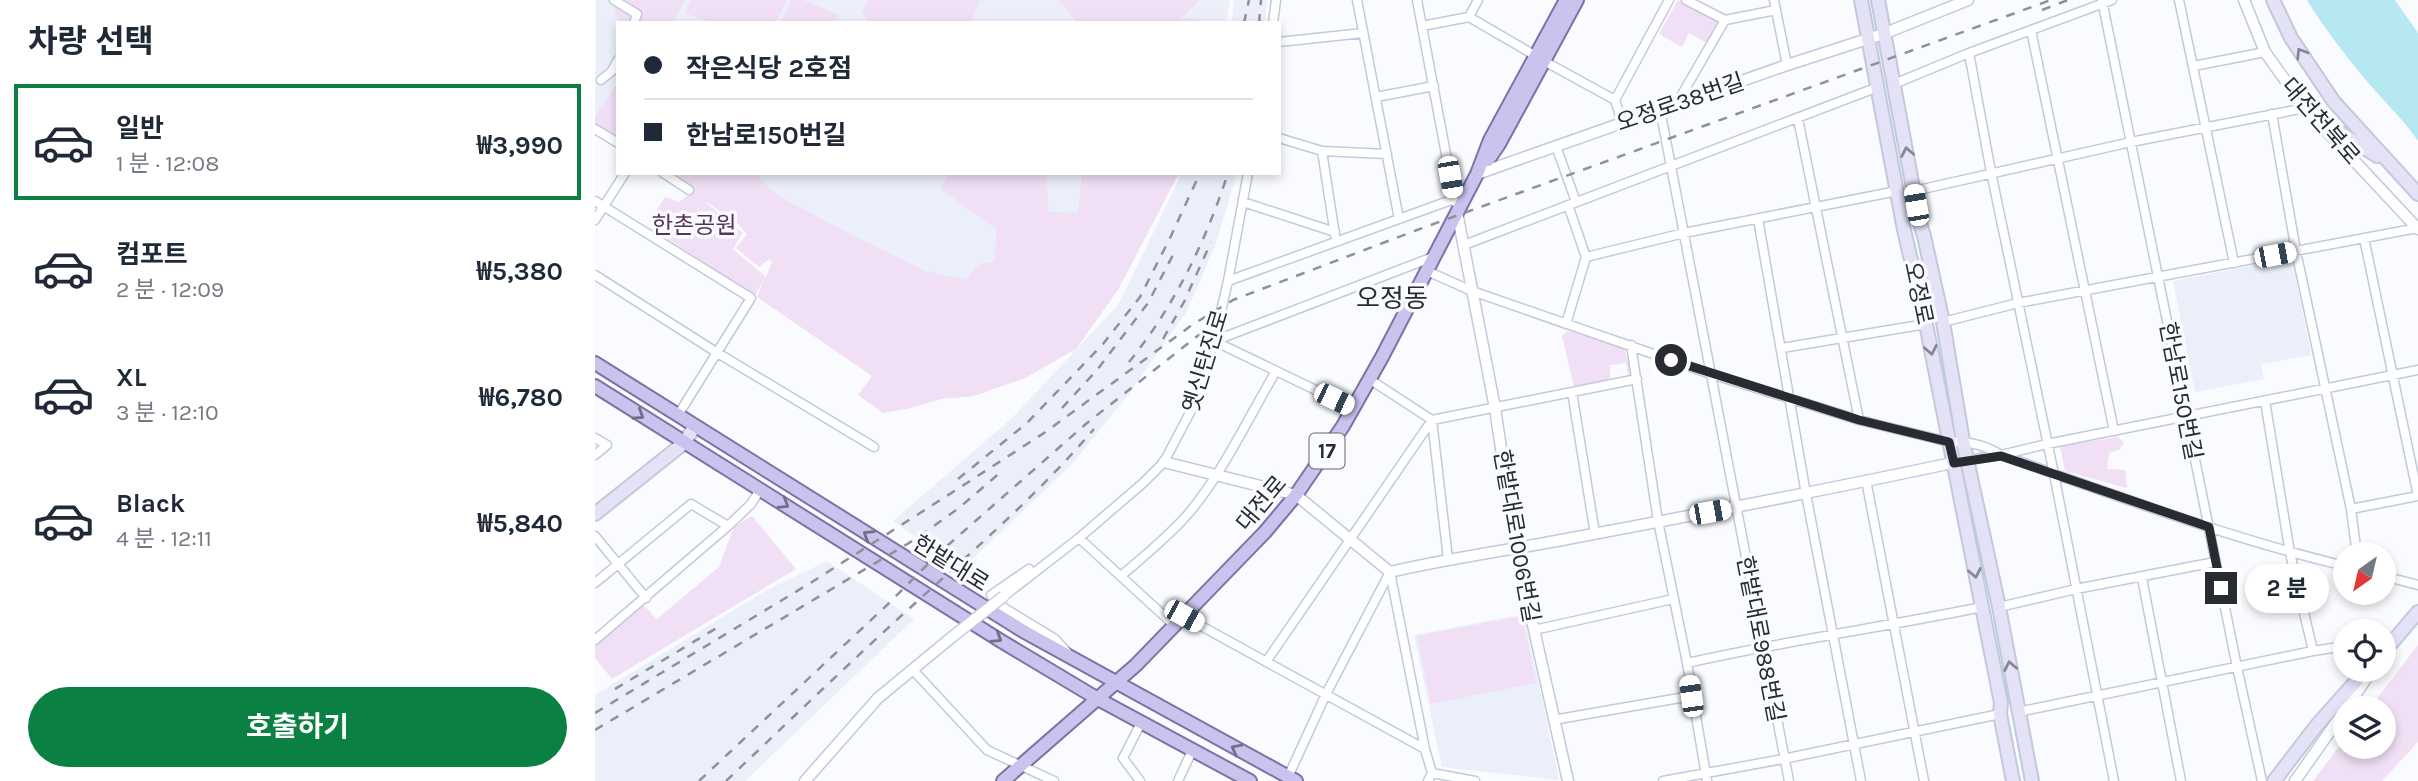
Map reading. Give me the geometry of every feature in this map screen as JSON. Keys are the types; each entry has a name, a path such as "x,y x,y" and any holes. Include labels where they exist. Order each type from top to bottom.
{"main road":[{"name":"대전로","path":"1003,781 1116,683 1265,532 1296,495 1353,408 1427,271 1456,206 1499,144 1566,0"},
{"name":"대전로","path":"1540,58 1577,0"},
{"name":"오정로","path":"1861,0 1896,191 1949,442 1960,461 1999,607 2032,781"},
{"name":"오정로","path":"1878,0 1914,191 1943,322 1963,441 1960,461 1982,607 2013,781"},
{"path":"2273,0 2291,38 2334,102 2418,194"},
{"path":"2309,112 2391,166"},
{"name":"한밭대로","path":"595,363 1023,631 1292,779"},
{"name":"한밭대로","path":"595,386 1001,641 1098,699 1249,781"},
{"path":"595,514 684,443 695,426"},
{"path":"2396,637 2418,612"},
{"path":"2274,781 2354,683"}],"street":[{"path":"614,0 637,14 635,21"},
{"path":"1273,21 1276,0"},
{"path":"1357,0 1399,219"},
{"path":"1228,281 1336,237 1456,206 1417,0"},
{"path":"1469,17 1478,0"},
{"path":"1615,100 1669,0"},
{"path":"1686,0 1725,20 1776,10"},
{"path":"1774,0 1787,65"},
{"path":"2179,0 2234,263"},
{"name":"대전천북로","path":"2244,0 2265,52 2309,112 2418,228"},
{"name":"오정로38번길","path":"1477,174 1883,34 1963,1"},
{"path":"1893,84 2106,1"},
{"name":"한남로150번길","path":"2106,1 2131,142 2262,781"},
{"path":"1422,26 1469,17 1615,100 1622,122"},
{"path":"1677,103 1725,20"},
{"path":"2031,30 2114,430"},
{"path":"1281,42 1363,33"},
{"path":"2194,66 2265,52"},
{"path":"1969,53 2114,781"},
{"path":"601,80 616,64"},
{"path":"1376,97 1434,86"},
{"path":"1464,245 1878,87"},
{"name":"한밭대로988번길","path":"1660,109 1789,781"},
{"path":"1914,191 2131,142 2272,114 2309,112"},
{"path":"2272,114 2296,251 2351,509 2355,542"},
{"path":"1798,119 1859,420"},
{"path":"595,129 616,142"},
{"path":"1281,139 1322,151 1387,154"},
{"path":"1556,146 1586,257 1566,324"},
{"path":"1322,151 1336,237"},
{"path":"595,220 624,175"},
{"path":"666,175 689,190"},
{"name":"옛신탄진로","path":"1004,596 1079,538 1164,462 1196,401 1214,341 1248,175"},
{"path":"1586,257 1684,233 1896,191"},
{"path":"595,201 751,298 678,415"},
{"path":"1243,202 1336,237"},
{"name":"한밭대로1006번길","path":"1456,206 1495,408 1515,549 1568,781"},
{"path":"1758,219 1806,494 1861,781"},
{"path":"1943,322 2018,303 2418,228"},
{"path":"2351,509 2418,496 2364,238"},
{"path":"1214,341 1434,256"},
{"path":"1427,271 1472,291 1711,374 1859,420 1949,442 1963,441 1990,448 2001,456 2209,527 2290,553 2333,563"},
{"path":"595,275 874,447"},
{"path":"1782,348 1926,324"},
{"path":"1214,341 1353,408"},
{"path":"1632,345 1658,521 1687,663 1706,777"},
{"path":"1292,779 1326,694 1390,572 1448,559 1736,508 1960,461 2001,456 2114,430 2418,370"},
{"path":"1121,576 1189,512 1216,474 1276,371"},
{"path":"1369,379 1432,420 1637,379"},
{"path":"1572,392 1595,534"},
{"path":"2265,401 2290,553 2313,651"},
{"path":"1266,662 1432,420"},
{"path":"1432,420 1448,559"},
{"path":"595,438 607,445 595,455"},
{"path":"1164,462 1296,495 1390,572 1430,777 1475,781"},
{"path":"1866,480 1924,781"},
{"path":"595,640 728,526 751,504 760,489"},
{"path":"595,583 691,504 728,526"},
{"path":"595,536 646,598"},
{"path":"1079,538 1121,576 1179,620 1266,662 1425,749"},
{"path":"1999,607 2215,562"},
{"path":"1034,573 1029,569 991,595 1002,606 1055,639 1076,662"},
{"path":"2142,578 2181,781"},
{"path":"2396,579 2418,585"},
{"path":"805,781 878,698 1004,596"},
{"path":"1534,631 1673,600"},
{"path":"1687,663 1762,646 1833,636 1982,607"},
{"path":"2018,712 2333,648"},
{"path":"912,670 987,750 1054,781"},
{"path":"2324,740 2354,683"},
{"path":"1553,720 1691,696"},
{"path":"1663,781 1706,777 2000,714"},
{"path":"1140,781 1123,758 1142,723"},
{"path":"2295,781 2333,727"},
{"path":"1178,781 1192,751"}],"shaded area":[{"path":"596,0 1230,0 1226,21 616,21 616,139 595,125"},
{"path":"1234,0 1267,0 1265,21 1232,21"},
{"path":"669,175 1172,175 873,376 737,223"},
{"path":"1181,175 1236,175 1215,246 1187,311 1128,395 1073,463 962,569 893,521 1012,418 1119,304"},
{"path":"2292,258 2311,355 2261,364 2264,379 2195,392 2173,281"},
{"path":"827,561 914,619 745,781 595,781 595,695 767,590"},
{"path":"1524,614 1559,780 1442,767 1414,635"}],"green space":[{"path":"620,0 685,0 674,21 620,21 614,12"},
{"path":"691,0 787,0 776,21 706,21 685,13"},
{"path":"791,0 803,0 839,15 835,21 782,21"},
{"path":"869,0 980,0 972,21 869,21 862,12"},
{"path":"1059,0 1199,0 1180,20 1190,18 1201,21 1075,21"},
{"path":"1678,0 1720,20 1708,44 1689,33 1682,47 1659,34"},
{"path":"616,85 616,139 595,124 595,116"},
{"name":"한촌공원","path":"668,175 757,175 778,196 858,238 925,271 966,280 979,264 994,262 997,229 940,189 948,175 1046,175 1049,212 1078,213 1082,175 1178,175 1118,290 1076,349 1025,378 974,396 941,399 883,413 858,395 872,376 757,297 764,279 755,296 659,233 653,216 665,197 679,202 692,192","holes":["705,201 737,223 747,234 736,248 759,267 769,259 772,262 766,277 733,249 743,232"]},
{"path":"1567,331 1623,346 1632,373 1628,376 1626,363 1610,365 1610,379 1574,387 1562,336"},
{"path":"2118,437 2124,443 2119,450 2109,453 2107,469 2125,470 2127,488 2065,471 2060,446"},
{"path":"752,516 796,569 612,679 595,658 595,646 643,605 657,619 719,567 734,527"},
{"path":"1522,616 1536,683 1431,704 1417,636"},
{"path":"2418,645 2418,742 2382,781 2313,781 2333,755 2333,759 2396,759 2396,696 2379,696 2390,682 2396,682 2396,674"}],"water":[{"path":"2307,0 2395,0 2418,33 2418,141 2351,62"}],"railway":[{"path":"1244,21 1249,0"},
{"path":"1259,21 1261,0"},
{"path":"595,713 812,582 956,490 1044,433 1192,325 1233,300 1417,230 2051,0"},
{"path":"2042,10 2068,0"},
{"path":"958,479 1027,423 1103,344 1140,297 1199,175"},
{"path":"1129,362 1160,319 1187,272 1210,223 1227,175"},
{"path":"1163,339 1184,302 1211,242"},
{"path":"1062,408 1097,370 1148,303 1176,249"},
{"path":"699,781 939,553 1087,423 1214,323"},
{"path":"726,781 1025,502 1094,429"},
{"path":"595,730 914,540 959,508 1002,471"},
{"path":"615,689 720,626"}],"district":[{"name":"오정동","path":"1392,298"}],"route":[{"path":"1671,360 1859,420 1949,442 1954,463 2001,456 2209,527 2221,588"}]}
